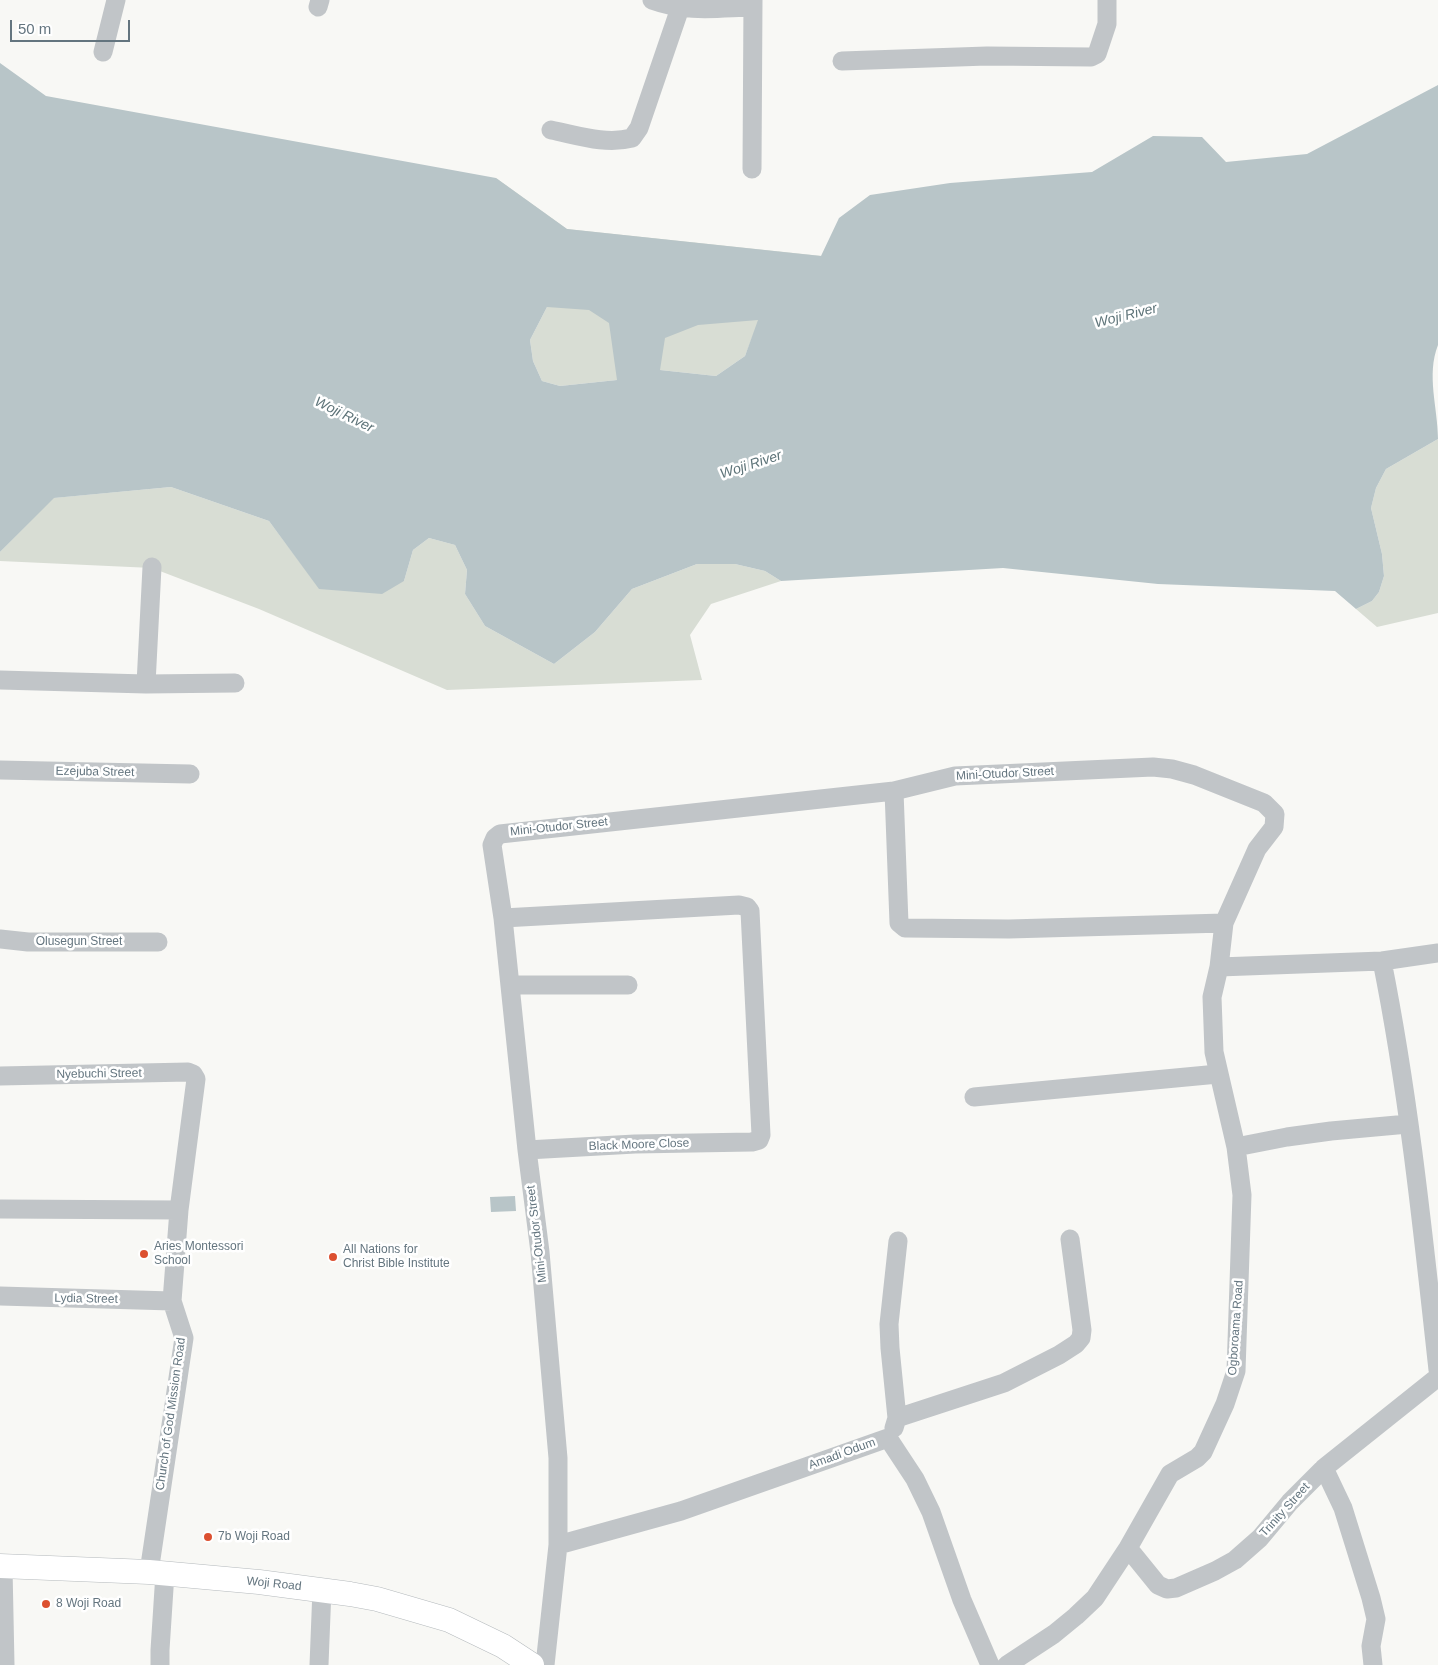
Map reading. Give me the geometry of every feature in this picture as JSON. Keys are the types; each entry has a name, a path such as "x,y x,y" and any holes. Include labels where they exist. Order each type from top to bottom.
{"main road":[{"name":"Woji Road","path":"1,1566 157,1573 322,1589 377,1599 449,1620 503,1646 532,1665"}],"street":[{"path":"102,52 116,0"},
{"path":"652,0 692,10 753,3 752,169"},
{"path":"842,61 987,56 1091,58 1097,54 1105,31 1107,0"},
{"path":"551,130 604,140 621,141 632,138 639,128 680,8"},
{"path":"146,684 152,567"},
{"path":"0,680 146,684 235,684"},
{"name":"Mini-Otudor Street","path":"545,1665 558,1546 558,1458 540,1252 527,1150 503,918 492,845 495,838 500,834 894,791 955,776 1153,767 1172,769 1229,788 1264,804 1275,814 1274,827 1257,849 1224,923 1219,967"},
{"name":"Ezejuba Street","path":"0,770 190,774"},
{"path":"894,791 899,922 905,928 1009,929 1224,923"},
{"name":"Black Moore Close","path":"503,918 739,905 747,907 750,912 761,1135 759,1140 752,1142 635,1144 527,1150"},
{"name":"Olusegun Street","path":"0,939 28,942 158,942"},
{"path":"1219,967 1382,961 1438,953"},
{"path":"1382,961 1391,1006 1419,1201 1438,1370"},
{"name":"Ogboroama Road","path":"1007,1665 1054,1634 1095,1598 1128,1548 1170,1474 1197,1458 1203,1452 1225,1404 1236,1371 1242,1195 1236,1147 1214,1052 1212,997 1219,967"},
{"path":"510,985 628,985"},
{"name":"Nyebuchi Street","path":"0,1076 188,1072 193,1074 196,1079"},
{"path":"974,1097 1218,1074"},
{"name":"Church of God Mission Road","path":"160,1665 157,1573 184,1338 172,1301 179,1210 196,1079"},
{"path":"1236,1147 1331,1131 1408,1124"},
{"path":"0,1210 179,1210"},
{"path":"897,1418 1004,1383 1059,1355 1076,1344 1081,1338 1082,1330 1070,1239"},
{"path":"888,1438 897,1418 889,1324 898,1241"},
{"name":"Lydia Street","path":"0,1296 172,1301"},
{"name":"Trinity Street","path":"1128,1548 1158,1585 1167,1589 1176,1588 1216,1571 1236,1560 1260,1538 1290,1502 1324,1468 1438,1377"},
{"name":"Amadi Odum","path":"558,1546 681,1511 888,1438 915,1479 932,1512 962,1600 990,1665"},
{"path":"1324,1468 1343,1508 1372,1598 1376,1619 1371,1646 1373,1665"},
{"path":"1,1566 5,1665"},
{"path":"319,1665 322,1589"}],"shaded area":[{"path":"496,178 567,229 822,256 759,320 745,356 716,376 660,370 617,380 560,386 542,381 533,361 530,340 547,307"},
{"path":"1438,439 1438,613 1377,627 1356,609 1372,601 1379,592 1384,576 1382,554 1371,508 1376,488 1386,469"},
{"path":"171,487 269,521 320,589 404,581 413,550 429,538 455,545 467,570 465,594 485,626 554,664 595,632 632,589 697,564 735,564 765,571 781,581 711,604 690,635 702,680 447,690 259,609 152,568 0,561 0,552 53,498"}],"water":[{"name":"Woji River","path":"0,63 46,96 496,178 567,229 821,256 839,218 870,195 950,183 1092,172 1153,136 1202,137 1226,162 1307,154 1438,85 1438,345 1433,368 1433,380 1438,439 1386,469 1376,488 1371,508 1382,554 1384,576 1379,592 1372,601 1356,609 1335,591 1158,584 1003,568 781,581 765,571 735,564 697,564 632,589 595,632 554,664 485,626 465,594 467,570 455,545 429,538 413,550 404,581 382,594 319,589 269,521 171,487 54,498 0,552","holes":["547,307 589,310 609,323 617,380 560,386 542,381 533,361 530,340","758,320 745,356 716,376 660,370 665,338 698,325"]},
{"path":"515,1196 516,1211 491,1212 490,1197"}],"place":[{"name":"Aries Montessori School","path":"144,1254"},
{"name":"All Nations for Christ Bible Institute","path":"333,1257"},
{"name":"7b Woji Road","path":"208,1537"},
{"name":"8 Woji Road","path":"46,1604"}]}
